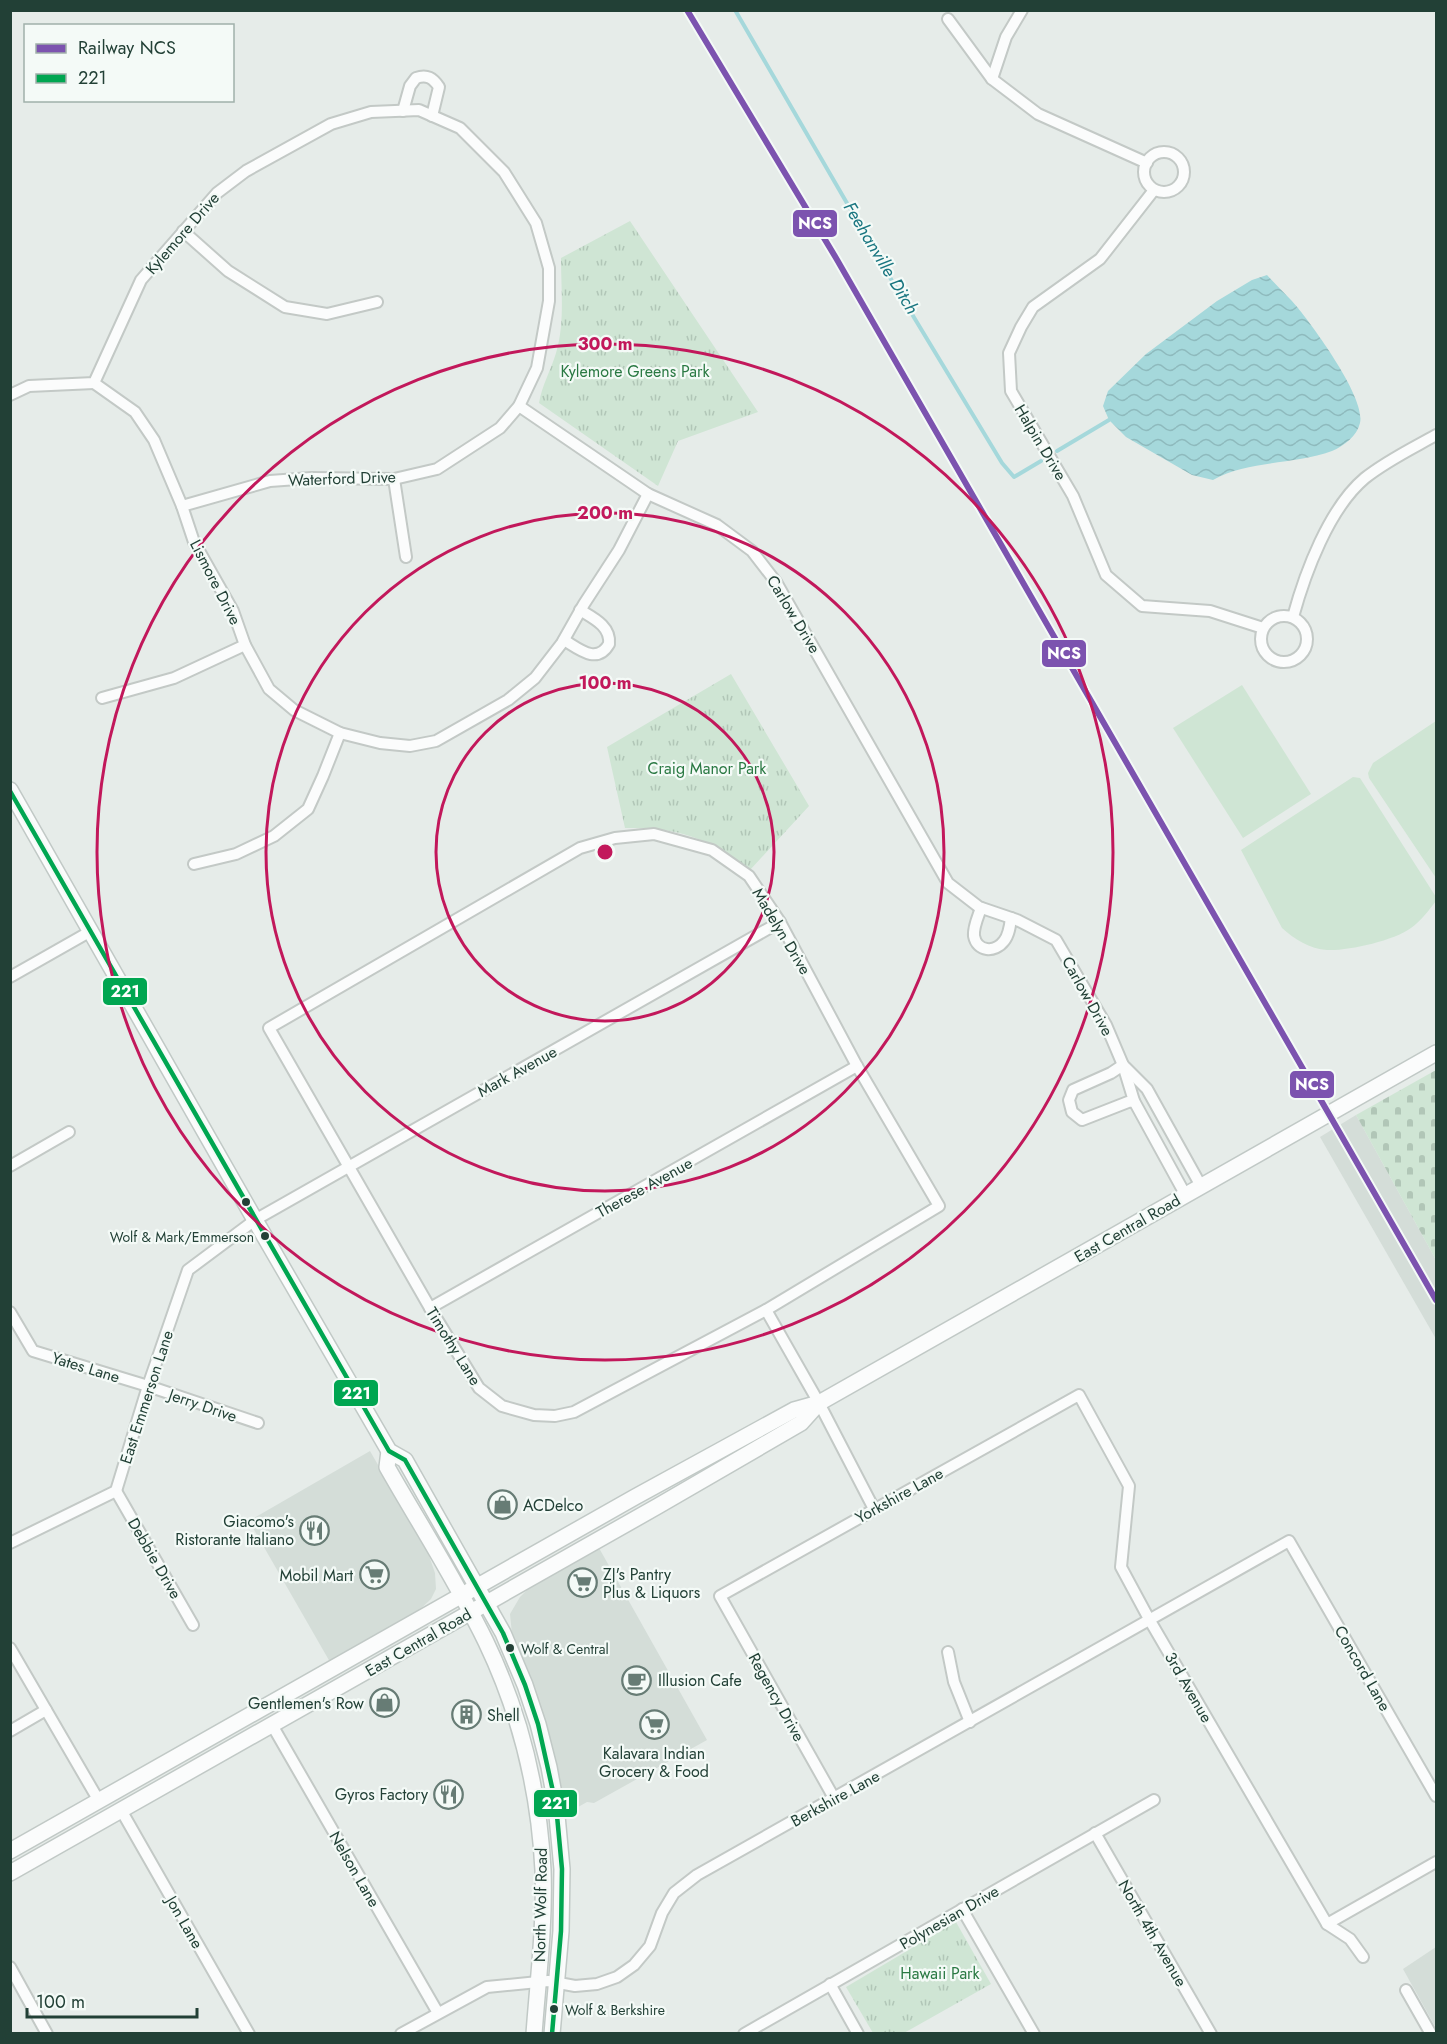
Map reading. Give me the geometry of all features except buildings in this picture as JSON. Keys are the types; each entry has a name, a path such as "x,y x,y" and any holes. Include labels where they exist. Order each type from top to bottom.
{"main road":[{"name":"North Wolf Road","path":"10,790 389,1451 405,1460 503,1634 525,1685 541,1734 559,1827 562,1869 561,1931 552,2034"},
{"name":"East Central Road","path":"10,1851 794,1410 819,1403 1437,1053"},
{"name":"East Central Road","path":"10,1873 801,1423 819,1403"},
{"name":"North Wolf Road","path":"389,1451 387,1467 485,1640 503,1682 523,1742 532,1780 543,1869 542,1932 534,2034"}],"street":[{"path":"992,79 1006,37 1022,10"},
{"path":"948,19 992,79 1038,114 1147,163"},
{"path":"403,111 410,86 416,78 428,77 434,79 439,87 432,116"},
{"name":"Kylemore Drive","path":"94,383 141,280 217,193 255,165 332,124 372,112 419,110 460,128 504,172 536,223 549,268 549,301 537,368 519,406"},
{"path":"1166,153 1177,158 1183,167 1183,178 1176,188 1165,192 1154,190 1145,178 1147,163 1155,155 1166,153"},
{"name":"Halpin Drive","path":"1154,190 1100,259 1033,307 1009,353 1011,392 1073,496 1106,575 1142,606 1210,611 1263,628"},
{"path":"183,231 228,272 285,307 327,314 377,302"},
{"path":"10,395 29,386 94,383"},
{"name":"Lismore Drive","path":"94,383 135,412 154,440 195,542 233,611 245,645 269,689 294,710 340,733 380,743 410,746 436,741 508,700 535,678 564,640 580,610 619,549 648,494"},
{"name":"Waterford Drive","path":"182,506 270,481 311,478 394,479 437,469 500,428 519,406"},
{"name":"Carlow Drive","path":"519,406 648,494 717,525 752,551 776,582 948,883 981,908 1011,918 1056,940 1106,1025 1123,1065 1134,1101 1185,1194"},
{"path":"1293,617 1298,596 1329,522 1350,493 1364,478 1383,465 1437,435"},
{"path":"394,479 406,557"},
{"path":"564,640 592,655 606,650 609,644 608,632 580,610"},
{"path":"1293,617 1299,621 1307,635 1304,650 1292,661 1277,661 1264,651 1261,636 1263,628 1273,619 1293,617"},
{"path":"102,698 174,678 245,645"},
{"path":"194,864 236,854 274,836 308,809 340,733"},
{"name":"Madelyn Drive","path":"269,1028 580,848 615,838 654,834 711,849 749,876 780,922 857,1066 939,1206"},
{"path":"981,908 974,930 974,939 987,950 995,949 1004,942 1011,918"},
{"name":"Mark Avenue","path":"255,1220 780,922"},
{"path":"10,977 91,931"},
{"name":"Timothy Lane","path":"269,1028 430,1308 479,1388 502,1406 534,1415 555,1416 574,1412 766,1310 939,1206"},
{"path":"1123,1065 1073,1090 1069,1100 1072,1112 1082,1119 1134,1101"},
{"name":"Carlow Drive","path":"1123,1065 1147,1089 1201,1186"},
{"name":"Therese Avenue","path":"430,1308 857,1066"},
{"path":"10,1166 69,1132"},
{"name":"East Emmerson Lane","path":"116,1491 148,1386 188,1270 255,1220"},
{"path":"766,1310 819,1403 874,1509"},
{"name":"Yates Lane","path":"10,1312 33,1351 148,1386"},
{"name":"Jerry Drive","path":"148,1386 258,1423"},
{"name":"Yorkshire Lane","path":"720,1596 1079,1395"},
{"name":"3rd Avenue","path":"1079,1395 1129,1486 1121,1567 1327,1924 1350,1940 1363,1957"},
{"path":"10,1543 116,1491"},
{"name":"Debbie Drive","path":"116,1491 193,1625"},
{"name":"Berkshire Lane","path":"401,2034 487,1987 538,1982 557,1982 575,1986 597,1984 617,1977 634,1965 650,1946 662,1913 674,1893 697,1875 1288,1541"},
{"name":"Concord Lane","path":"1288,1541 1437,1796"},
{"name":"Regency Drive","path":"720,1596 834,1798"},
{"path":"10,1648 99,1801"},
{"path":"948,1652 954,1682 970,1722"},
{"path":"10,1731 46,1710"},
{"name":"Nelson Lane","path":"272,1725 438,2013"},
{"name":"Polynesian Drive","path":"744,2034 1154,1800"},
{"name":"Jon Lane","path":"121,1810 249,2034"},
{"name":"North 4th Avenue","path":"1095,1833 1211,2034"},
{"path":"1327,1924 1437,1862"},
{"path":"962,1909 1034,2034"},
{"path":"10,1967 47,2034"},
{"path":"830,1984 858,2034"},
{"path":"1406,1990 1431,2034"}],"shaded area":[{"path":"1356,1115 1436,1260 1436,1339 1320,1137"},
{"path":"370,1451 427,1550 435,1573 436,1589 431,1599 416,1613 330,1662 249,1521"},
{"path":"599,1548 707,1740 594,1803 587,1802 571,1811 566,1816 565,1823 560,1787 512,1634 510,1614 520,1597 528,1589"},
{"path":"1436,1947 1436,2028 1403,1969"}],"green space":[{"name":"Kylemore Greens Park","path":"630,221 758,412 678,441 658,486 539,403 556,353 561,330 561,258"},
{"name":"Craig Manor Park","path":"731,674 809,806 750,870 706,842 692,837 662,830 625,828 607,747"},
{"path":"1242,685 1311,794 1243,838 1173,728"},
{"path":"1436,721 1436,878 1369,778 1368,773 1373,763"},
{"path":"1353,777 1360,778 1436,897 1436,901 1415,925 1393,937 1358,947 1336,950 1314,948 1282,928 1241,850"},
{"path":"1436,1070 1436,1260 1356,1115"},
{"name":"Hawaii Park","path":"956,1922 991,1984 904,2033 873,2033 846,1987"}],"water":[{"path":"1267,275 1306,318 1347,381 1360,412 1360,423 1353,436 1332,451 1302,459 1241,469 1213,480 1192,475 1126,437 1109,420 1103,406 1108,391 1146,354 1217,301 1252,280"}],"waterway":[{"name":"Feehanville Ditch","path":"735,10 895,286 1002,463 1014,477 1041,461"},
{"name":"Feehanville Ditch","path":"1057,451 1109,420"}],"rail line":[{"name":"NCS","path":"687,10 836,258 1436,1300"}],"transit line":[{"name":"221","path":"10,791 389,1451 405,1460 503,1633 525,1685 538,1724 556,1805 562,1869 561,1931 552,2034"}],"place":[{"name":"Wolf & Mark/Emmerson","path":"265,1236"},
{"name":"ACDelco","path":"502,1505"},
{"name":"Giacomo's Ristorante Italiano","path":"315,1530"},
{"name":"Mobil Mart","path":"374,1575"},
{"name":"ZJ's Pantry Plus & Liquors","path":"582,1583"},
{"name":"Wolf & Central","path":"510,1648"},
{"name":"Illusion Cafe","path":"637,1680"},
{"name":"Gentlemen's Row","path":"385,1703"},
{"name":"Shell","path":"466,1715"},
{"name":"Kalavara Indian Grocery & Food","path":"654,1725"},
{"name":"Gyros Factory","path":"449,1794"},
{"name":"Wolf & Berkshire","path":"554,2009"}]}
